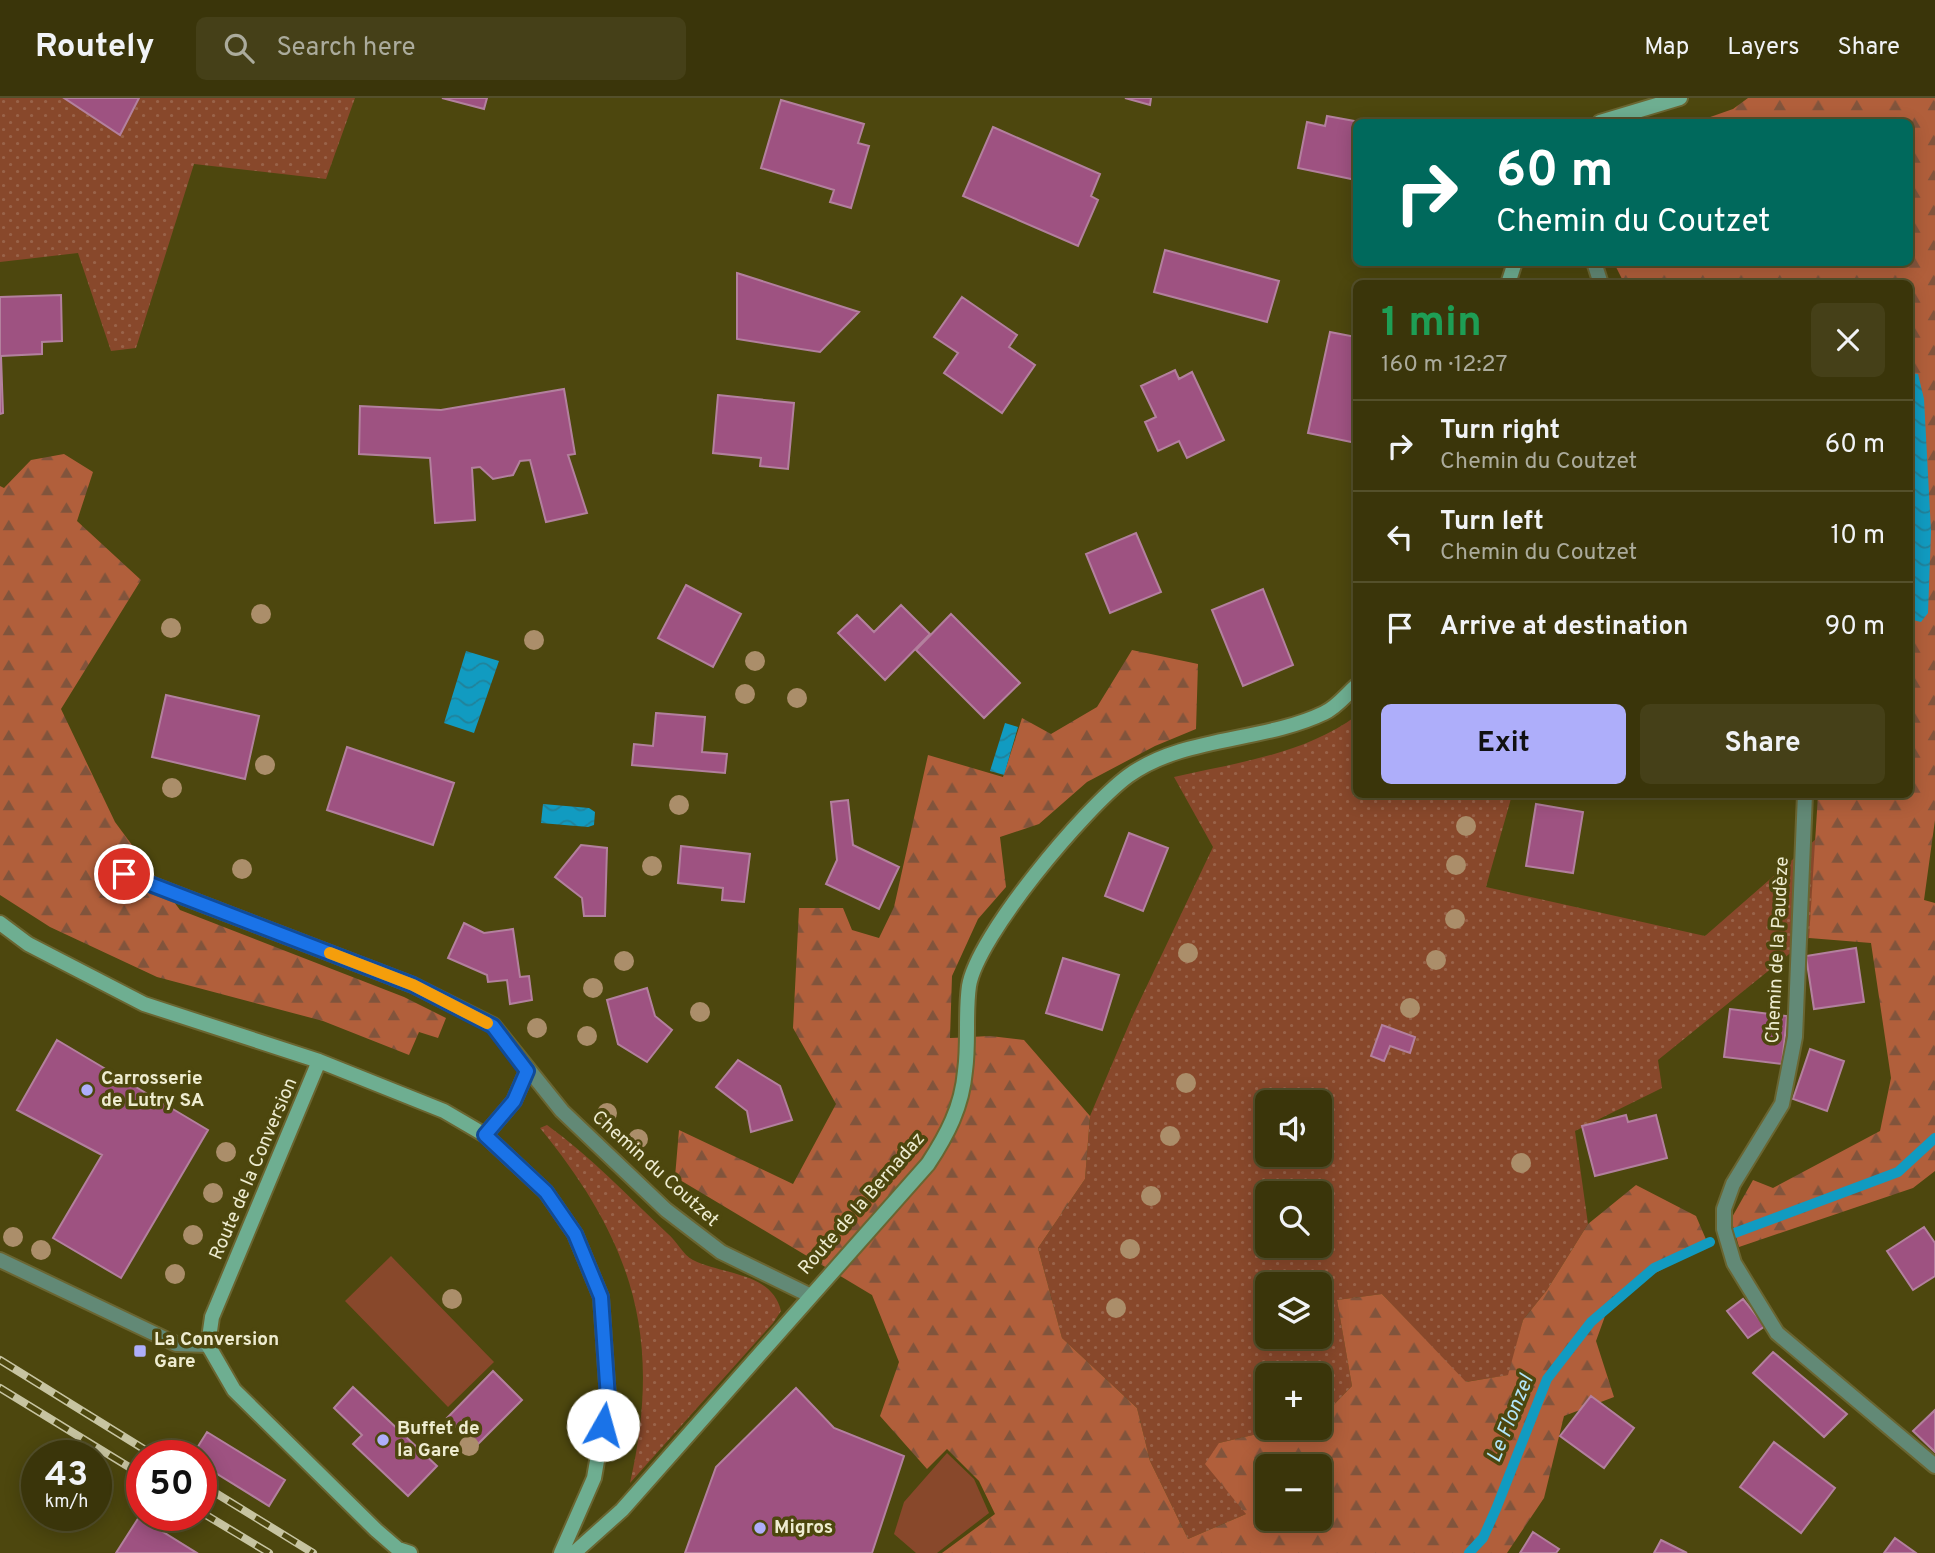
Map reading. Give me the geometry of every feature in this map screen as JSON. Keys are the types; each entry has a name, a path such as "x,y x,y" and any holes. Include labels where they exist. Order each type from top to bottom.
{"street":[{"path":"1610,119 1680,98"},
{"name":"Route de la Bernadaz","path":"809,1295 928,1164 952,1127 965,1073 969,984 998,924 1087,811 1129,775 1184,749 1250,735 1325,713 1353,688"},
{"name":"Chemin de la Paudèze","path":"1805,798 1795,1037 1782,1104 1733,1184 1724,1209 1724,1229 1734,1263 1777,1333 1935,1466"},
{"name":"Chemin du Coutzet","path":"124,874 413,985 493,1026 562,1111 666,1210 721,1252 809,1295"},
{"name":"Route de la Conversion","path":"0,923 28,944 144,1004 319,1061 212,1317 208,1345"},
{"path":"319,1061 444,1111 485,1135 546,1192 575,1234 601,1297 608,1398 594,1478 561,1553"},
{"path":"485,1135 514,1101 527,1071"},
{"path":"0,1260 176,1344 208,1345 234,1390 376,1530 398,1549 410,1553"},
{"path":"574,1553 622,1510 809,1295"}],"shaded area":[{"path":"0,98 355,98 326,179 194,164 136,348 111,351 78,253 0,262"},
{"path":"1353,718 1353,798 1511,798 1486,887 1705,936 1816,839 1809,938 1658,1060 1662,1088 1575,1131 1588,1224 1547,1290 1523,1320 1509,1375 1465,1382 1382,1294 1337,1300 1352,1386 1332,1407 1332,1363 1255,1363 1255,1435 1219,1443 1246,1514 1188,1539 1150,1461 1137,1408 1062,1338 1038,1248 1085,1179 1090,1116 1133,1015 1213,847 1174,777 1245,762 1315,740"},
{"path":"547,1125 608,1177 670,1236 689,1258 757,1282 776,1298 781,1311 630,1483 639,1431 643,1382 641,1337 632,1294 618,1252 598,1211 572,1170 540,1128"},
{"path":"391,1256 494,1362 448,1407 345,1301"},
{"path":"947,1453 974,1479 989,1513 937,1553 916,1553 894,1534 904,1502"}],"green space":[{"path":"1748,98 1935,98 1935,820 1924,900 1935,903 1935,1171 1913,1188 1739,1247 1731,1219 1753,1180 1773,1188 1880,1131 1891,1078 1871,943 1809,938 1818,798 1913,798 1913,280 1622,280 1616,266 1913,266 1913,119 1705,119 1733,109"},
{"path":"64,454 93,472 77,521 141,580 61,709 115,822 180,910 404,997 446,1018 438,1038 419,1032 409,1055 323,1021 157,977 50,927 0,895 0,486 4,488 31,460"},
{"path":"1132,650 1198,664 1196,729 1155,746 1087,782 1039,824 1000,837 1006,887 978,919 952,976 950,1038 990,1036 1024,1040 1090,1116 1085,1179 1038,1248 1062,1338 1137,1408 1150,1461 1188,1539 1246,1514 1205,1464 1219,1443 1255,1435 1255,1440 1332,1440 1332,1407 1352,1386 1337,1300 1382,1294 1466,1382 1508,1375 1523,1320 1547,1290 1588,1224 1636,1185 1696,1216 1708,1244 1612,1297 1596,1341 1614,1397 1564,1416 1544,1498 1507,1553 942,1553 995,1514 979,1481 947,1449 927,1469 880,1416 899,1362 872,1295 675,1177 679,1130 793,1184 836,1104 793,1028 799,908 843,908 852,930 879,938 894,907 928,755 1003,777 1022,718 1051,734 1097,707"}],"water":[{"path":"1913,373 1918,374 1924,399 1931,531 1928,613 1921,622 1913,620"},
{"path":"466,651 499,661 474,733 444,723"},
{"path":"1005,723 1018,727 1004,775 990,771"},
{"path":"543,804 589,808 595,812 594,825 588,827 541,823"}],"building":[{"path":"64,98 139,98 120,135"},
{"path":"442,98 487,98 484,109"},
{"path":"1125,98 1151,98 1150,105"},
{"path":"781,100 864,124 858,143 869,146 851,208 830,202 834,190 761,168"},
{"path":"1327,116 1353,121 1353,179 1298,168 1307,122 1325,126"},
{"path":"993,127 1100,174 1091,196 1098,200 1078,246 963,196"},
{"path":"1165,250 1279,281 1267,322 1154,292"},
{"path":"737,273 859,312 820,352 737,339"},
{"path":"61,295 62,341 42,342 42,354 1,356 3,413 0,414 0,297"},
{"path":"962,297 1017,335 1009,347 1035,365 1002,413 944,373 958,353 934,337"},
{"path":"1330,332 1353,336 1353,442 1308,433"},
{"path":"1175,370 1179,379 1192,372 1224,440 1187,458 1179,441 1158,451 1145,422 1156,417 1141,386"},
{"path":"564,389 575,454 568,455 587,513 546,522 530,460 520,461 513,475 493,479 480,467 472,468 475,520 435,523 430,458 359,454 360,406 441,410"},
{"path":"718,395 794,403 788,469 760,466 761,458 713,453"},
{"path":"1136,533 1161,592 1110,613 1086,554"},
{"path":"686,585 741,614 713,667 658,638"},
{"path":"1263,589 1293,665 1243,686 1212,610"},
{"path":"901,605 930,634 885,680 838,633 857,615 874,632"},
{"path":"951,614 1020,683 984,718 916,650"},
{"path":"166,695 259,716 245,779 152,757"},
{"path":"656,713 705,717 702,752 727,754 725,773 632,765 634,744 653,746"},
{"path":"347,747 454,783 433,845 327,810"},
{"path":"848,800 853,845 899,867 879,909 826,884 837,860 831,802"},
{"path":"1536,804 1583,812 1573,873 1526,866"},
{"path":"1129,833 1168,848 1143,911 1105,896"},
{"path":"581,845 607,848 605,916 584,916 582,898 555,877"},
{"path":"681,846 750,854 744,902 722,900 723,888 678,883"},
{"path":"464,923 484,933 513,929 520,977 529,976 532,1000 510,1004 507,980 488,982 487,975 448,958"},
{"path":"1856,948 1864,1002 1814,1009 1806,956"},
{"path":"1063,958 1119,975 1102,1030 1046,1013"},
{"path":"647,988 655,1016 672,1030 647,1062 618,1044 607,1000"},
{"path":"1730,1009 1787,1016 1782,1064 1724,1057"},
{"path":"1382,1025 1415,1037 1410,1053 1390,1046 1384,1061 1371,1056"},
{"path":"57,1040 208,1130 121,1278 53,1238 102,1155 17,1110"},
{"path":"1810,1049 1844,1061 1827,1111 1793,1099"},
{"path":"738,1060 780,1086 792,1120 751,1132 747,1111 716,1087"},
{"path":"1626,1115 1628,1122 1656,1115 1667,1158 1595,1176 1582,1126"},
{"path":"1924,1227 1935,1243 1935,1276 1913,1290 1887,1251"},
{"path":"1743,1299 1765,1326 1748,1338 1727,1311"},
{"path":"1773,1352 1847,1414 1824,1437 1753,1373"},
{"path":"493,1371 522,1400 476,1446 447,1418"},
{"name":"Buffet de la Gare","path":"353,1387 437,1466 408,1496 353,1444 362,1435 334,1408"},
{"path":"796,1388 834,1428 904,1456 872,1553 685,1553 716,1467"},
{"path":"1591,1396 1634,1428 1604,1468 1560,1436"},
{"path":"1935,1410 1935,1452 1913,1431"},
{"path":"207,1432 285,1480 269,1506 217,1474 217,1440 202,1440"},
{"path":"1774,1442 1835,1488 1801,1533 1740,1487"},
{"path":"130,1531 162,1531 197,1553 116,1553"},
{"path":"1533,1532 1559,1549 1556,1553 1520,1553"},
{"path":"1895,1538 1916,1553 1884,1553"},
{"path":"1661,1540 1687,1553 1654,1553"}],"waterway":[{"name":"Le Flonzel","path":"1732,1234 1898,1172 1935,1138"},
{"name":"Le Flonzel","path":"1469,1553 1483,1538 1547,1379 1591,1322 1654,1268 1710,1242"}],"railway":[{"path":"0,1360 129,1440"},
{"path":"0,1388 126,1465"},
{"path":"217,1494 313,1553"},
{"path":"217,1522 269,1553"}],"slow traffic":[{"path":"330,953 413,985 487,1023"}],"place":[{"name":"Carrosserie de Lutry SA","path":"87,1090"},
{"name":"La Conversion Gare","path":"140,1351"},
{"name":"Buffet de la Gare","path":"383,1440"},
{"name":"Migros","path":"760,1528"}],"route":[{"path":"124,874 413,985 493,1026 527,1071 514,1101 485,1135 546,1192 575,1234 601,1297 608,1398 603,1425"}]}
